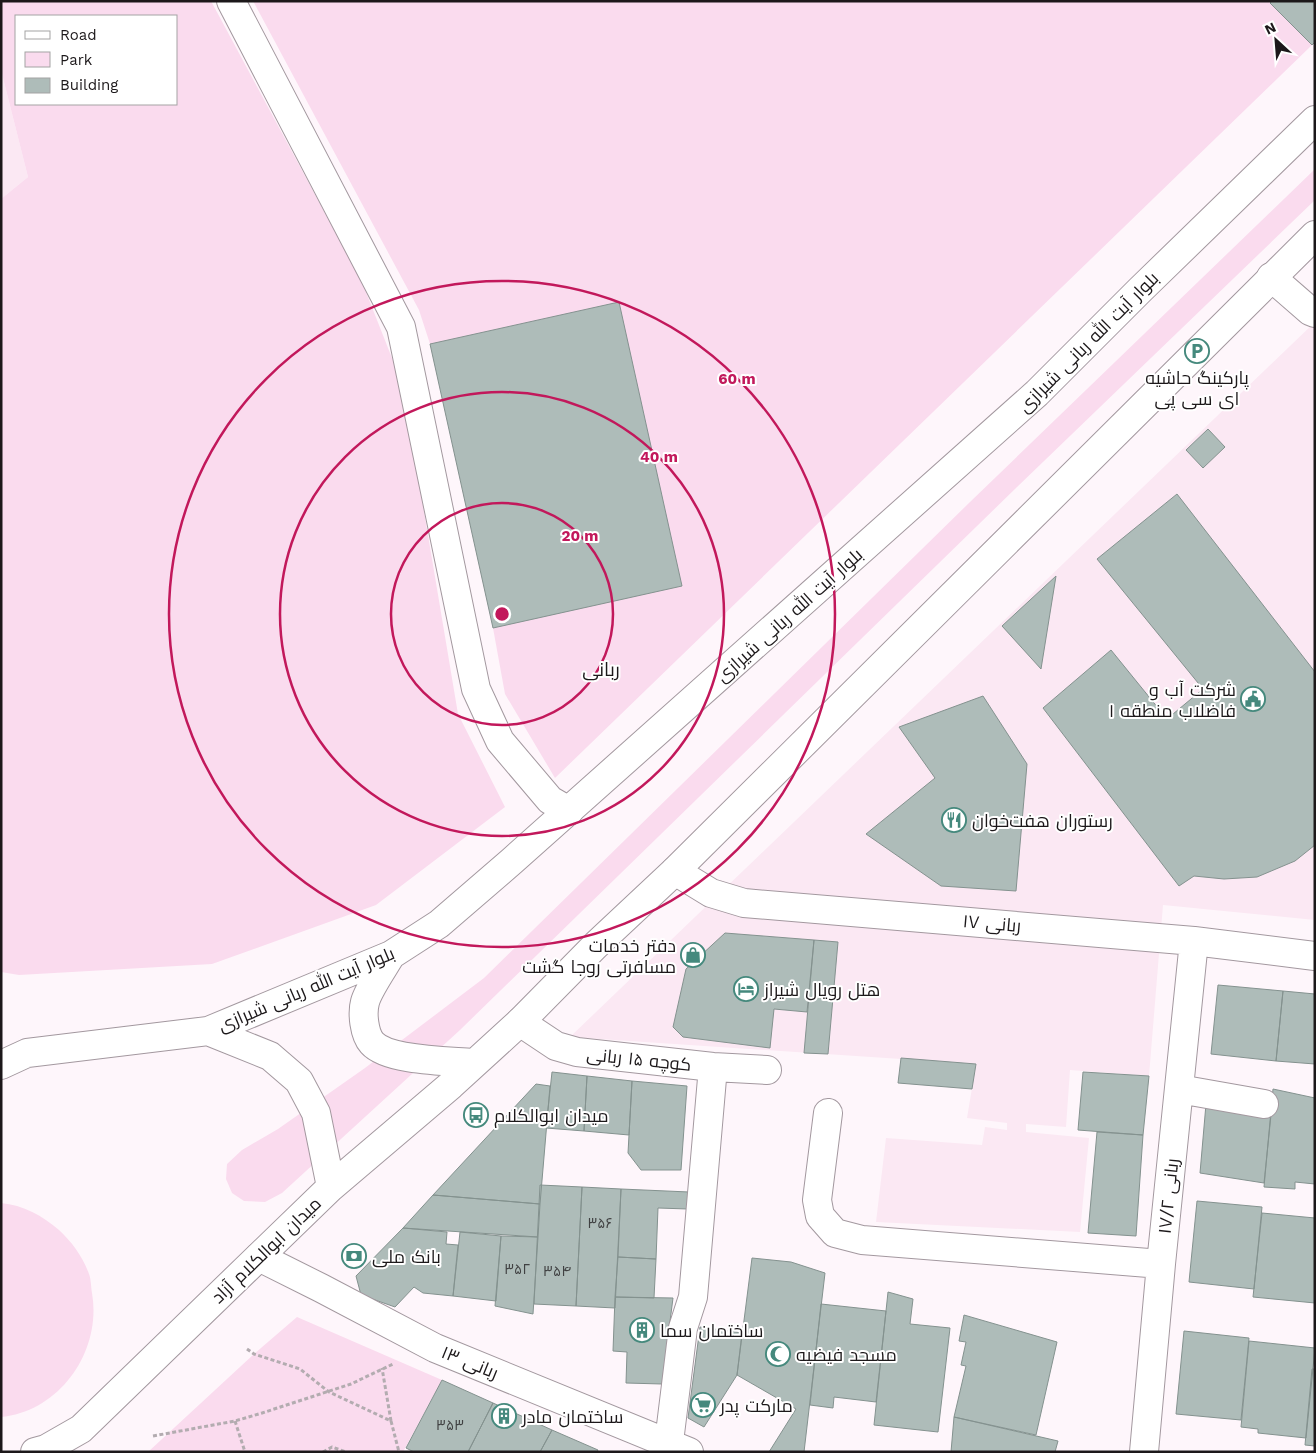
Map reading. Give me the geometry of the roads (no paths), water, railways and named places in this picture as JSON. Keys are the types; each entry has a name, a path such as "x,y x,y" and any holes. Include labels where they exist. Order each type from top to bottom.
{"main road":[{"path":"231,1 401,327 476,689 500,741 550,800 569,811"},
{"name":"بلوار آیت الله ربانی شیرازی","path":"208,1031 391,955 439,924 569,811 1037,393 1315,120"},
{"path":"330,1187 450,1085 472,1063 520,1022 596,945 675,871 1315,235"},
{"path":"1271,277 1310,311 1315,313"},
{"name":"ربانی ۱۷","path":"675,871 711,893 744,902 1194,941 1315,956"},
{"name":"ربانی ۱۷/۲","path":"1144,1452 1194,941"},
{"path":"391,955 365,1001 363,1019 372,1042 386,1052 414,1059 472,1063"},
{"name":"کوچه ۱۵ ربانی","path":"520,1022 556,1046 577,1052 712,1067 767,1070"},
{"name":"میدان ابوالکلام آزاد","path":"1,1065 14,1051 208,1031 270,1056 300,1080 316,1113 330,1187 81,1429 46,1449 35,1452"},
{"path":"679,1447 683,1328 693,1297 712,1067"},
{"path":"1179,1090 1264,1104"},
{"path":"828,1113 817,1200 820,1216 835,1233 862,1240 1161,1264"},
{"name":"ربانی ۱۳","path":"259,1257 435,1348 679,1447"},
{"path":"64,1452 81,1429"}],"place":[{"name":"پارکینگ حاشیه ای سی پی","path":"1197,351"},
{"name":"شرکت آب و فاضلاب منطقه ۱","path":"1253,699"},
{"name":"رستوران هفت‌خوان","path":"954,820"},
{"name":"دفتر خدمات مسافرتی روجا گشت","path":"693,955"},
{"name":"هتل رویال شیراز","path":"746,989"},
{"name":"میدان ابوالکلام","path":"476,1115"},
{"name":"بانک ملی","path":"354,1256"},
{"name":"ساختمان سما","path":"642,1330"},
{"name":"مسجد فیضیه","path":"778,1354"},
{"name":"مارکت پدر","path":"703,1405"},
{"name":"ساختمان مادر","path":"504,1416"}],"district":[{"name":"ربانی","path":"601,669"}]}
